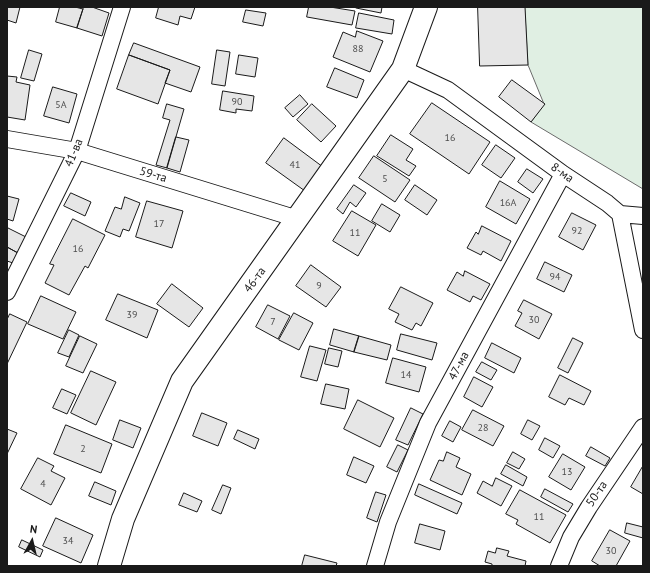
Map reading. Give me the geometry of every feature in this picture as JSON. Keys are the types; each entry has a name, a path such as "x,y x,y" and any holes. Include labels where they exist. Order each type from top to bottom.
{"street":[{"name":"41-ва","path":"7,292 77,151 122,7"},
{"name":"46-та","path":"109,566 123,519 182,381 404,69 426,7"},
{"name":"8-ма","path":"404,69 448,90 563,174 607,203 620,214"},
{"name":"59-та","path":"7,139 77,151 298,220"},
{"name":"47-ма","path":"374,566 388,522 428,423 563,174"},
{"path":"643,216 620,214 643,330"},
{"path":"638,303 643,287"},
{"name":"50-та","path":"559,566 570,537 643,427"}],"green space":[{"path":"525,7 643,7 643,189 531,122 544,104 528,65"}],"building":[{"path":"7,7 20,7 16,23 7,20"},
{"path":"60,7 75,7 83,9 77,28 56,22"},
{"path":"84,7 92,7 109,13 102,36 77,28"},
{"path":"159,7 195,7 191,19 180,16 178,25 156,18"},
{"path":"309,7 330,7 355,11 352,25 307,17"},
{"path":"356,7 382,7 381,13"},
{"path":"478,7 525,7 528,65 480,66"},
{"path":"246,10 266,13 263,26 243,22"},
{"path":"359,13 394,20 392,34 356,28"},
{"path":"357,31 383,41 370,72 333,57 343,32 355,37"},
{"path":"134,43 200,67 191,92 165,83 170,70 129,55"},
{"path":"29,50 42,54 34,81 21,78"},
{"path":"217,50 230,52 225,86 212,84"},
{"path":"129,55 170,70 158,104 117,89"},
{"path":"239,55 258,58 255,77 236,74"},
{"path":"335,68 364,80 357,98 327,87"},
{"path":"7,76 17,77 16,82 30,85 25,120 7,117"},
{"path":"512,80 545,104 531,122 499,97"},
{"path":"53,87 77,94 69,123 44,116"},
{"path":"223,91 254,96 252,111 236,109 236,113 220,110"},
{"path":"300,95 308,104 293,117 285,108"},
{"path":"432,103 490,142 469,174 410,134"},
{"path":"167,104 184,109 167,168 156,165 170,120 163,118"},
{"path":"312,104 336,126 321,142 297,120"},
{"path":"391,135 413,149 406,160 416,166 409,176 377,156"},
{"path":"176,137 189,140 180,172 167,168"},
{"path":"284,138 323,167 305,191 266,163"},
{"path":"496,145 515,158 501,178 482,165"},
{"path":"374,156 410,180 395,202 359,178"},
{"path":"527,169 543,179 533,193 518,182"},
{"path":"500,181 530,199 516,224 486,207"},
{"path":"354,185 366,193 356,207 350,202 343,214 337,209"},
{"path":"415,185 437,200 427,215 405,200"},
{"path":"71,193 91,202 85,216 64,206"},
{"path":"7,196 19,199 13,221 7,219"},
{"path":"125,197 140,203 129,231 123,229 120,237 105,231 115,207 121,209"},
{"path":"147,201 183,211 172,248 136,237"},
{"path":"382,204 400,215 390,232 372,221"},
{"path":"352,211 376,225 358,256 333,241"},
{"path":"572,213 596,225 583,250 559,237"},
{"path":"73,219 105,235 88,268 85,266 69,295 45,283 54,265 50,264"},
{"path":"482,226 511,241 501,261 483,251 481,255 467,248 476,232 478,234"},
{"path":"8,228 26,237 18,253 7,247"},
{"path":"7,247 18,253 13,263 7,261"},
{"path":"545,262 572,275 564,292 537,279"},
{"path":"311,265 341,287 326,307 296,286"},
{"path":"465,271 490,284 481,300 473,296 470,302 447,290 457,272 463,276"},
{"path":"172,284 203,308 189,327 157,304"},
{"path":"401,287 433,303 421,326 416,323 412,330 395,322 399,314 389,309"},
{"path":"118,294 158,310 147,338 106,320"},
{"path":"41,296 76,312 63,339 28,324"},
{"path":"524,300 552,314 539,339 515,326 522,313 518,311"},
{"path":"268,305 290,316 278,339 256,327"},
{"path":"294,313 313,323 299,350 279,340"},
{"path":"10,314 27,322 7,364 7,320"},
{"path":"334,329 359,336 354,352 330,345"},
{"path":"69,330 79,335 69,357 58,353"},
{"path":"401,334 437,343 432,360 397,350"},
{"path":"80,336 97,344 83,373 66,366"},
{"path":"359,336 391,345 387,360 354,352"},
{"path":"573,338 583,343 568,373 558,368"},
{"path":"492,343 521,358 514,373 485,358"},
{"path":"310,346 326,350 317,381 301,377"},
{"path":"329,348 342,351 338,367 325,364"},
{"path":"393,358 426,367 419,392 386,383"},
{"path":"482,362 497,370 491,380 476,372"},
{"path":"91,371 116,382 96,425 71,413"},
{"path":"560,375 591,391 584,405 569,398 565,405 549,397"},
{"path":"474,377 493,387 482,407 464,397"},
{"path":"326,384 349,389 345,409 321,404"},
{"path":"62,389 76,395 67,414 53,408"},
{"path":"358,400 394,418 380,447 344,429"},
{"path":"411,408 423,414 408,445 396,440"},
{"path":"473,410 504,426 493,446 462,430"},
{"path":"202,413 227,423 218,446 193,436"},
{"path":"120,420 141,428 133,448 113,440"},
{"path":"528,420 540,426 532,440 521,434"},
{"path":"450,421 461,427 453,442 442,436"},
{"path":"66,425 112,444 101,473 54,454"},
{"path":"7,429 17,433 7,454"},
{"path":"238,430 259,439 255,449 234,439"},
{"path":"545,438 560,446 553,458 539,450"},
{"path":"398,445 408,450 397,472 387,467"},
{"path":"591,447 610,458 605,466 586,456"},
{"path":"447,452 460,458 456,467 471,474 462,495 430,480 439,460 443,461"},
{"path":"513,452 525,459 519,469 507,463"},
{"path":"563,454 585,467 571,490 549,477"},
{"path":"354,457 374,466 366,483 347,475"},
{"path":"38,458 54,466 51,471 65,478 51,505 21,489"},
{"path":"506,465 527,477 523,486 501,474"},
{"path":"643,466 643,494 631,487"},
{"path":"496,478 512,486 501,506 477,493 483,481 492,486"},
{"path":"95,482 116,491 111,505 89,496"},
{"path":"419,484 462,503 457,514 415,495"},
{"path":"223,485 231,488 221,514 212,510"},
{"path":"545,489 573,504 568,512 541,497"},
{"path":"520,490 566,515 550,543 516,524 518,520 506,514"},
{"path":"376,492 386,495 377,522 367,518"},
{"path":"184,493 202,501 197,512 179,505"},
{"path":"56,518 93,535 81,563 43,546"},
{"path":"627,523 643,527 643,538 625,533"},
{"path":"420,524 445,531 440,550 415,543"},
{"path":"610,530 630,541 616,566 600,566 592,561"},
{"path":"22,540 43,550 40,557 19,547"},
{"path":"497,548 509,551 507,556 526,561 525,566 492,566 492,564 485,562 488,551 495,553"},
{"path":"305,555 337,563 336,566 302,566"}]}
